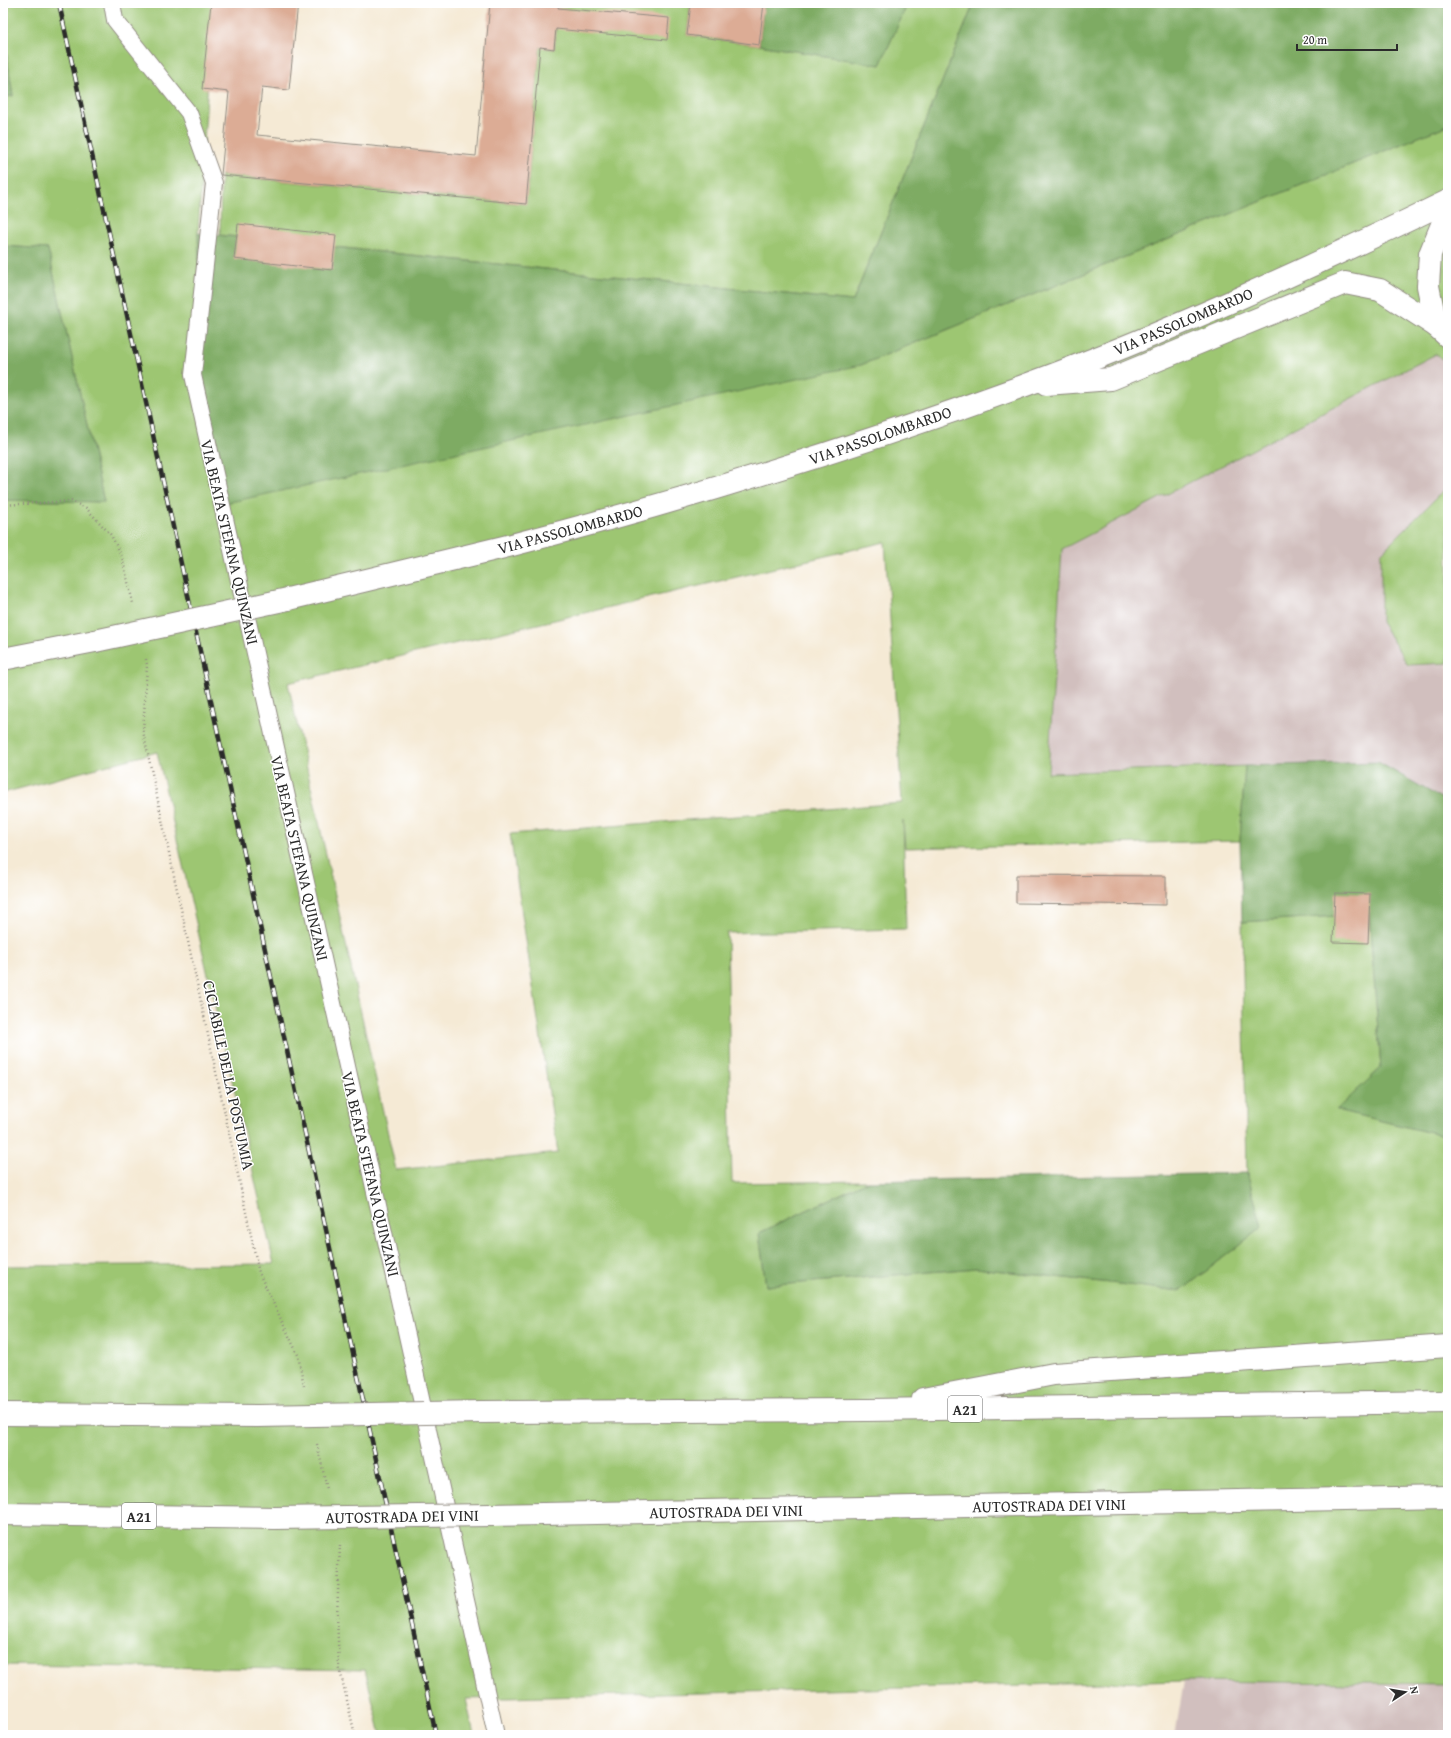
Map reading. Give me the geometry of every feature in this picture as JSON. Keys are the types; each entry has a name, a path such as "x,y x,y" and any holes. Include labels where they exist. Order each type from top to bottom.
{"main road":[{"name":"VIA PASSOLOMBARDO","path":"10,655 95,642 288,599 503,547 713,489 861,442 1025,386 1172,327 1313,266 1448,201"},
{"path":"1442,331 1428,286 1430,254 1448,210"},
{"path":"1025,386 1111,379 1345,284 1380,290 1442,331"},
{"path":"3,670 10,655"},
{"path":"868,1410 1054,1374 1448,1346"},
{"name":"A21","path":"3,1414 258,1416 482,1412 868,1410 1448,1402"},
{"name":"AUTOSTRADA DEI VINI","path":"3,1514 275,1518 1448,1497"},
{"path":"1423,1498 1448,1501"}],"lane":[{"name":"VIA BEATA STEFANA QUINZANI","path":"112,3 115,20 189,113 214,183 193,375 496,1735"}],"path":[{"path":"3,505 71,501 86,508 111,535 122,557 135,611"},
{"name":"CICLABILE DELLA POSTUMIA","path":"146,657 148,665 143,731 259,1273 298,1355 306,1393"},
{"path":"316,1439 328,1493"},
{"path":"338,1539 340,1546 336,1616 339,1666 355,1735"}],"shaded area":[{"path":"1436,353 1448,364 1448,490 1444,490 1382,553 1408,665 1448,663 1448,802 1377,762 1048,773 1062,549"},
{"path":"1184,1681 1448,1683 1448,1735 1175,1735"}],"green space":[{"path":"3,3 213,3 198,233 200,286 861,365 1448,125 1448,364 1436,354 1062,549 1048,773 1245,766 1240,841 905,848 903,820 906,929 727,933 732,1183 868,1181 759,1233 766,1286 976,1268 1181,1291 1262,1227 1247,1173 1242,922 1369,914 1381,1068 1337,1110 1448,1137 1448,1684 1184,1681 466,1699 474,1735 381,1735 365,1670 3,1665 3,1266 274,1264 157,752 3,793 3,500 104,502 48,249 3,246 3,97 13,96 3,31","holes":["885,542 902,803 510,834 558,1153 396,1170 288,683"]},
{"path":"559,3 691,3 687,35 880,65 908,3 974,3 853,301 220,235 221,175 526,204 540,47 554,49"},
{"path":"764,3 908,3 880,65 759,45"},
{"path":"974,3 1448,3 1448,125 861,365 226,503 193,377 200,286 198,233 853,301"},
{"path":"3,31 13,96 3,97"},
{"path":"3,246 48,249 104,502 3,500"},
{"path":"1444,490 1448,490 1448,663 1408,665 1381,622 1381,553"},
{"path":"1378,762 1448,802 1448,1137 1336,1110 1381,1068 1369,914 1242,922 1240,841 1245,766"},
{"path":"1247,1173 1262,1227 1181,1291 976,1268 766,1286 759,1233 868,1181"}],"building":[{"path":"211,3 298,3 289,90 262,87 257,135 476,156 490,3 559,3 558,8 669,18 667,40 556,29 554,49 540,47 526,204 221,175 229,92 202,89"},
{"path":"691,3 764,3 759,45 687,35"},
{"path":"238,224 336,235 332,270 234,259"},
{"path":"1016,875 1166,876 1166,905 1016,903"},
{"path":"1335,893 1370,894 1368,943 1333,942"}],"railway":[{"path":"59,3 436,1735"}]}
